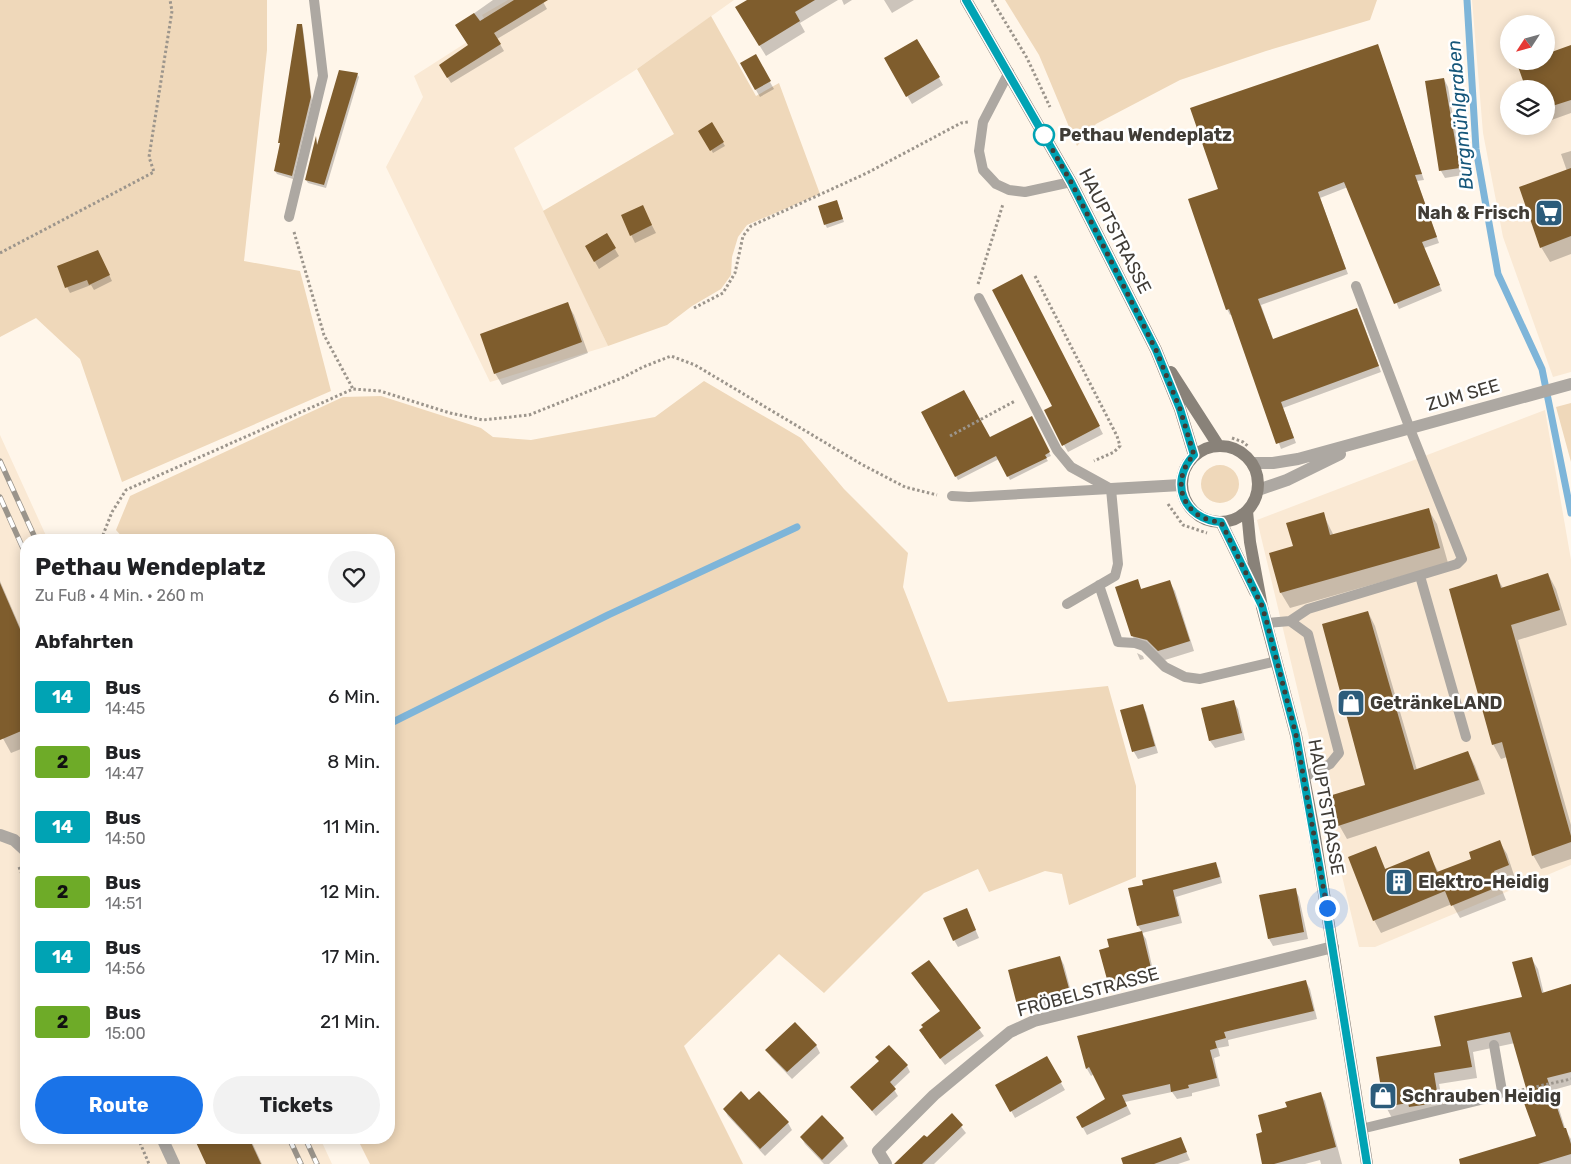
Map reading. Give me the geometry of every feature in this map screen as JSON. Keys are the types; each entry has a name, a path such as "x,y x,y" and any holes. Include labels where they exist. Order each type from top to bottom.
{"main road":[{"name":"HAUPTSTRASSE","path":"966,0 1071,182 1156,350 1180,409 1194,455"},
{"name":"HAUPTSTRASSE","path":"1156,350 1218,445"},
{"path":"1218,445 1241,451 1252,463 1258,476 1258,490 1248,511 1231,521 1221,522 1204,519 1190,509 1181,485 1184,468 1194,455 1210,446 1218,445"},
{"name":"HAUPTSTRASSE","path":"1248,511 1250,542 1262,606 1296,735 1304,777 1367,1164"},
{"name":"HAUPTSTRASSE","path":"1221,522 1262,606"}],"street":[{"name":"ZUM SEE","path":"1252,463 1272,463 1298,459 1566,385"},
{"name":"ZUM SEE","path":"1258,490 1287,480 1366,441"},
{"path":"1111,489 1181,485"},
{"path":"0,835 14,840 20,846"},
{"name":"FRÖBELSTRASSE","path":"886,1164 878,1151 934,1095 1010,1032 1044,1019 1333,947"},
{"path":"165,1144 174,1164"}],"lane":[{"path":"290,217 323,76 314,0"},
{"path":"1009,72 983,122 979,150 983,170 996,184 1010,190 1025,192 1071,182"},
{"path":"1267,623 1290,621 1308,609 1457,564 1462,559 1356,286"},
{"path":"979,298 1057,450 1071,467 1111,489"},
{"path":"952,496 969,497 1111,489"},
{"path":"1067,604 1115,576 1118,564 1111,489"},
{"path":"1420,576 1466,737"},
{"path":"1099,585 1118,642 1135,643 1144,646 1166,667 1185,677 1200,679 1277,661"},
{"path":"1290,621 1308,634 1339,753 1330,764 1304,777"},
{"path":"1361,1129 1497,1096 1502,1091 1494,1045"}],"path":[{"path":"0,253 154,172 150,157 172,11 170,0"},
{"path":"694,308 723,293 736,273 743,236 751,226 867,173 961,123 983,122"},
{"path":"979,298 978,286 1004,200 1010,190"},
{"path":"290,217 324,336 353,390"},
{"path":"1035,276 1117,436 1120,446 1114,452 1092,461 1079,472"},
{"path":"103,534 112,512 126,490 353,390 380,391 450,413 483,420 529,415 622,378 671,356 695,365 861,464 905,487 952,496"},
{"path":"950,436 1016,400 1024,397 1030,398"},
{"path":"1165,502 1170,505 1183,524 1210,535"},
{"path":"1497,1096 1571,1078"},
{"path":"141,1144 150,1164"}],"shaded area":[{"path":"0,0 267,0 267,50 244,261 300,271 331,391 122,482 80,359 36,318 0,337"},
{"path":"508,0 734,0 637,69 514,148 608,346 490,382 386,167 423,97 414,76 489,28 482,15"},
{"path":"1005,0 1377,0 1370,20 1266,51 1180,80 1096,124 1077,146 1039,55"},
{"path":"1472,0 1571,0 1571,372 1553,377 1503,237 1483,133"},
{"path":"711,16 756,96 779,83 820,194 747,225 738,237 732,257 731,275 721,289 692,306 667,325 608,346 543,211 674,134 637,69"},
{"path":"704,381 801,438 844,489 908,553 903,587 948,702 1108,686 1136,786 1136,877 1069,905 1062,874 1045,871 989,892 978,869 924,893 824,993 779,954 684,1046 743,1164 370,1164 360,1144 395,1144 395,534 120,534 116,530 130,496 343,397 381,396 481,428 493,437 531,440 655,417"},
{"path":"1571,403 1571,462 1556,407"},
{"path":"1545,410 1571,560 1571,865 1375,947 1359,947 1257,520"},
{"path":"0,435 45,534 20,534 20,1144 323,1144 332,1164 0,1164"},
{"path":"1220,465 1233,471 1239,484 1233,497 1220,503 1207,497 1201,484 1207,471"}],"building":[{"path":"514,0 548,0 494,33 501,44 447,78 439,65 468,45 455,25 474,13 480,21"},
{"path":"747,0 815,0 795,12 800,21 759,46 735,7"},
{"path":"297,24 302,24 311,97 292,176 274,171 280,143 278,143"},
{"path":"917,39 940,77 906,97 884,58"},
{"path":"1378,44 1422,174 1415,175 1437,237 1422,242 1440,285 1394,304 1344,182 1318,192 1346,269 1258,299 1273,339 1357,308 1379,366 1281,402 1294,438 1276,444 1229,309 1226,310 1188,199 1218,189 1190,108"},
{"path":"1571,45 1571,100 1555,105 1555,80 1523,80 1519,70 1555,70 1555,51"},
{"path":"756,54 771,81 755,90 740,63"},
{"path":"339,70 358,73 324,185 305,180 316,136 317,145"},
{"path":"1444,78 1460,168 1439,171 1425,81"},
{"path":"712,122 724,142 710,151 698,131"},
{"name":"Nah & Frisch","path":"1571,168 1571,236 1540,248 1519,187"},
{"path":"837,200 843,219 824,225 818,206"},
{"path":"643,205 652,225 630,236 621,215"},
{"path":"607,233 616,248 594,262 585,246"},
{"path":"98,250 110,275 89,285 87,280 65,288 57,266"},
{"path":"1022,274 1100,426 1062,446 1044,410 1052,406 992,290"},
{"path":"568,302 582,342 494,374 480,334"},
{"path":"964,390 990,437 1032,416 1050,452 1045,455 1047,458 1007,477 996,456 955,477 921,412"},
{"path":"1429,508 1440,548 1280,593 1269,553 1293,546 1286,523 1324,512 1330,535"},
{"path":"1548,573 1560,610 1511,625 1571,836 1571,842 1532,856 1502,742 1492,745 1449,589 1497,574 1501,588"},
{"path":"1138,579 1141,589 1170,580 1190,641 1158,651 1147,640 1131,636 1115,587"},
{"path":"0,583 20,629 20,732 0,740"},
{"path":"1368,611 1414,770 1468,751 1479,780 1338,826 1329,796 1365,785 1322,624"},
{"path":"1234,700 1242,733 1209,741 1201,708"},
{"path":"1143,704 1155,746 1132,752 1120,710"},
{"name":"Elektro-Heidig","path":"1500,840 1509,865 1494,871 1500,886 1451,906 1445,891 1373,921 1348,857 1376,846 1385,869 1429,851 1437,872 1471,859 1469,852"},
{"path":"1216,862 1220,877 1173,890 1179,916 1137,926 1128,888 1143,885 1142,880"},
{"path":"1296,888 1304,932 1268,939 1259,895"},
{"path":"967,908 976,930 953,941 943,918"},
{"path":"1142,931 1152,972 1108,983 1099,950 1109,947 1107,939"},
{"path":"1060,956 1070,992 1017,1005 1008,970"},
{"path":"1532,957 1542,993 1571,984 1571,1072 1547,1078 1564,1128 1566,1128 1571,1144 1571,1154 1538,1164 1460,1164 1459,1159 1536,1136 1524,1103 1530,1102 1510,1032 1467,1041 1472,1067 1434,1073 1438,1098 1430,1100 1430,1104 1409,1107 1408,1103 1384,1107 1376,1057 1441,1046 1434,1016 1522,997 1512,962"},
{"path":"929,960 981,1028 940,1059 919,1030 923,1027 921,1025 940,1011 911,973"},
{"path":"1306,980 1314,1011 1224,1032 1226,1038 1215,1041 1217,1048 1210,1050 1217,1078 1188,1085 1189,1088 1171,1092 1170,1084 1122,1095 1127,1106 1082,1128 1076,1117 1105,1099 1089,1067 1086,1069 1077,1036"},
{"path":"795,1022 817,1045 787,1072 765,1050"},
{"path":"889,1045 908,1065 890,1082 896,1089 872,1111 850,1087 879,1061 875,1057"},
{"path":"1047,1056 1062,1082 1010,1112 995,1085"},
{"path":"741,1091 749,1100 759,1091 789,1122 760,1149 723,1109"},
{"path":"1321,1092 1336,1147 1274,1164 1262,1164 1256,1134 1262,1132 1258,1115 1287,1107 1285,1102"},
{"path":"952,1113 963,1125 922,1164 894,1164 924,1135 927,1137"},
{"path":"822,1115 844,1138 822,1160 800,1137"},
{"path":"1181,1137 1187,1152 1154,1164 1123,1164 1121,1158"},
{"path":"197,1144 252,1144 261,1164 206,1164"}],"waterway":[{"name":"Burgmühlgraben","path":"1467,0 1476,149 1498,274 1542,369 1571,513"},
{"path":"395,721 608,615 797,527"}],"railway":[{"path":"0,461 33,534"},
{"path":"0,497 20,542"},
{"path":"292,1144 301,1164"},
{"path":"308,1144 317,1164"}],"bus line":[{"name":"14","path":"966,0 1071,182 1156,350 1180,409 1194,455 1184,468 1181,485 1182,494 1190,509 1197,515 1212,522 1221,522 1262,606 1296,735 1314,831 1367,1164"}],"place":[{"name":"Pethau Wendeplatz","path":"1044,135"},
{"name":"Nah & Frisch","path":"1549,213"},
{"name":"GetränkeLAND","path":"1351,703"},
{"name":"Elektro-Heidig","path":"1399,882"},
{"name":"Schrauben Heidig","path":"1383,1096"}],"route":[{"path":"1044,135 1071,182 1156,350 1180,409 1194,455 1184,468 1181,485 1182,494 1190,509 1197,515 1212,522 1221,522 1262,606 1296,735 1327,908"}]}
